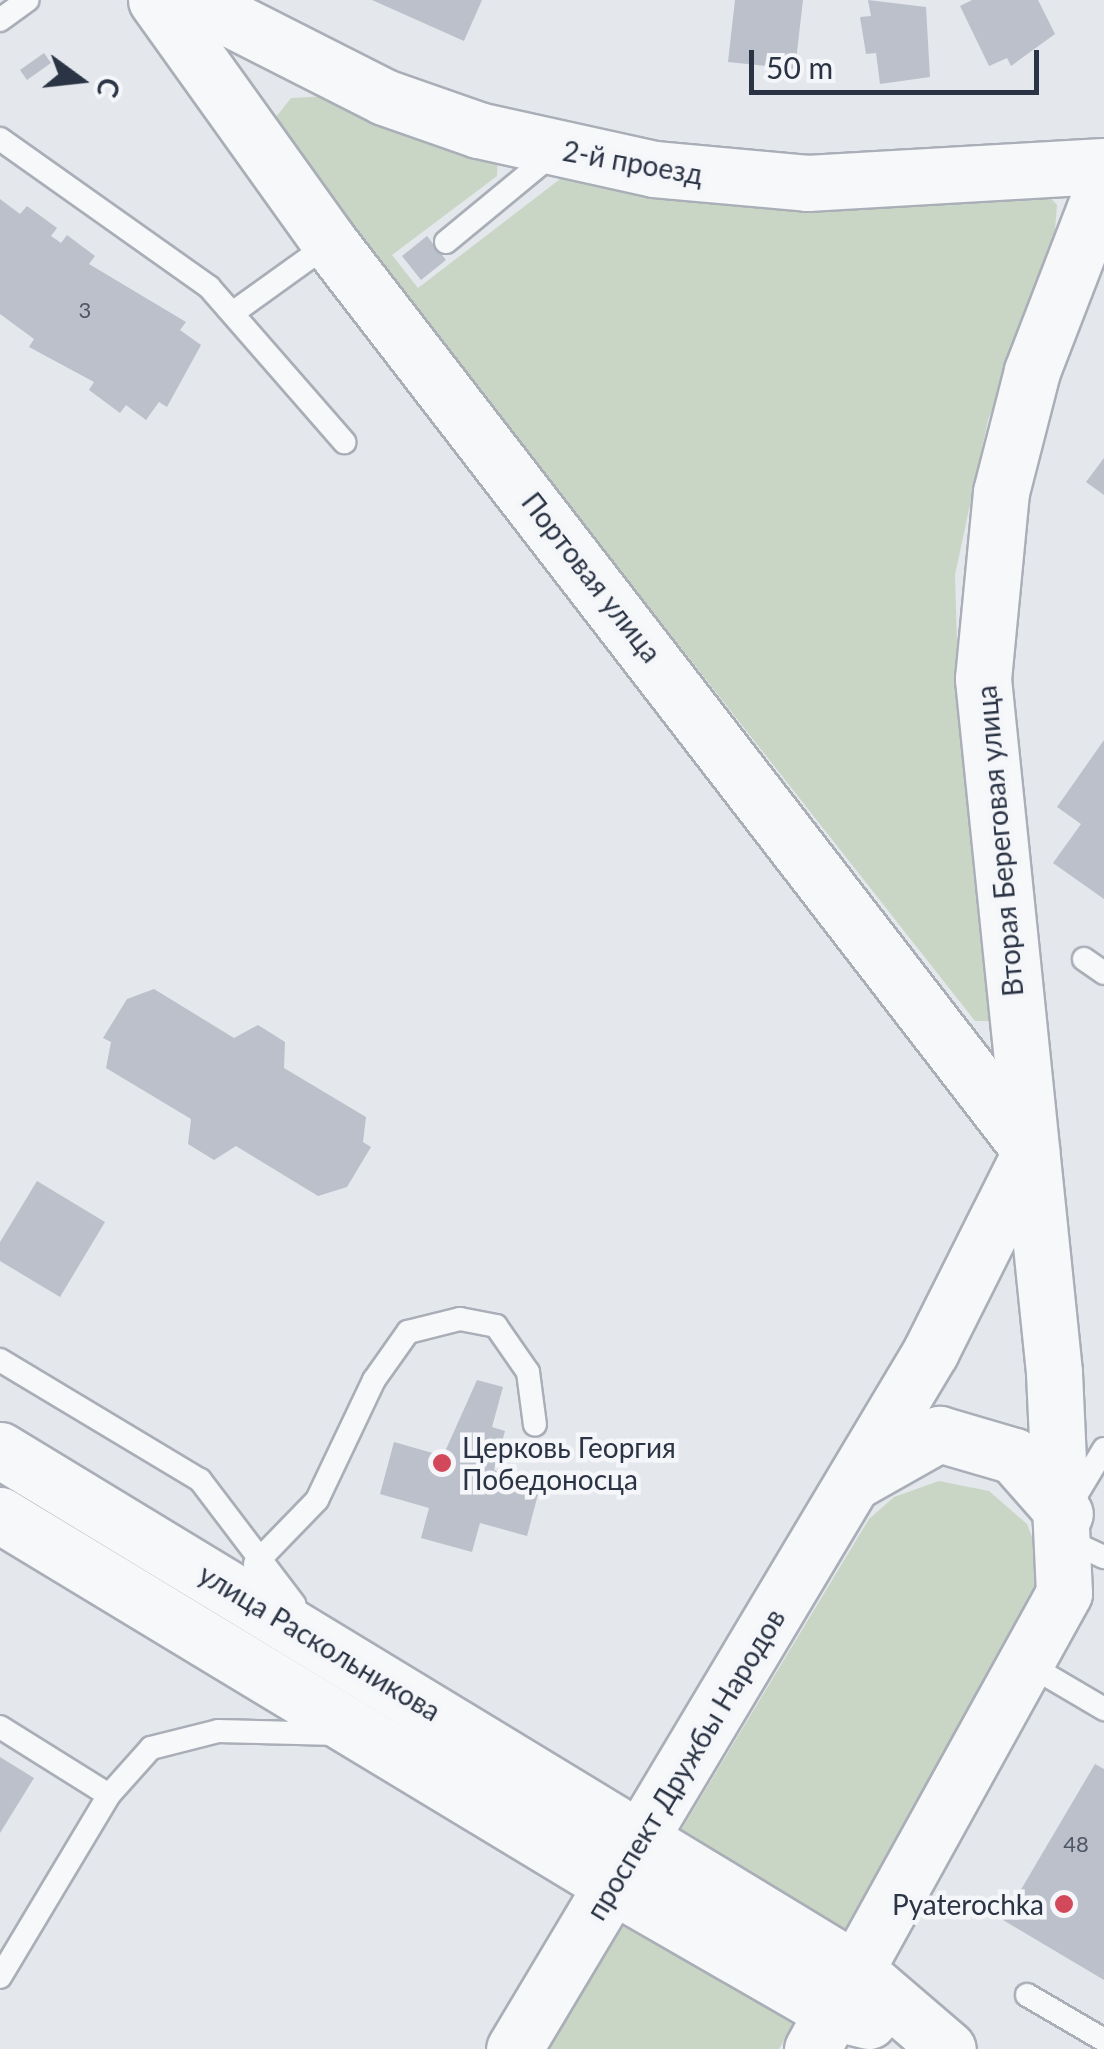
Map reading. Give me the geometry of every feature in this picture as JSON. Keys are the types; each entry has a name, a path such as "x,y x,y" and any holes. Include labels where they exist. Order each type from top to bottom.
{"street":[{"name":"Портовая улица","path":"156,0 330,243 1032,1152"},
{"name":"2-й проезд","path":"193,0 384,97 558,150 807,183 1104,166"},
{"name":"Вторая Береговая улица","path":"1083,1551 1032,1152 983,679 1001,492 1032,371 1104,184"},
{"name":"проспект Дружбы Народов","path":"514,2049 640,1834 857,1480 1032,1152"},
{"path":"857,1480 939,1434 1014,1456 1083,1551 1026,1663 834,2010 937,2043"},
{"name":"улица Раскольникова","path":"0,1450 640,1834 834,2010"},
{"name":"улица Раскольникова","path":"0,1515 612,1885 834,2010"}],"lane":[{"path":"0,20 28,0"},
{"path":"0,139 234,312 344,442"},
{"path":"446,242 558,150"},
{"path":"234,312 330,243"},
{"path":"1084,959 1104,973"},
{"path":"255,1564 317,1500 374,1380 408,1332 460,1318 496,1326 528,1372 535,1425"},
{"path":"0,1360 200,1480 255,1564 345,1657"},
{"path":"1083,1551 1104,1449"},
{"path":"1026,1663 1104,1709"},
{"path":"0,1726 109,1795"},
{"path":"0,1977 109,1795 150,1748 218,1731 364,1736"},
{"path":"1028,1994 1104,2040"}],"green space":[{"path":"332,96 498,154 497,176 392,255 418,288 568,173 1048,195 1057,205 1054,243 988,420 955,575 959,711 996,1021 975,1021 281,140 276,117 291,98"},
{"path":"939,1481 989,1491 1027,1524 1042,1563 1026,1640 779,2049 549,2049 869,1519 894,1497"}],"building":[{"path":"372,0 482,0 464,41"},
{"path":"735,0 803,0 795,69 728,62"},
{"path":"868,0 926,7 930,77 880,84 876,53 866,54 860,17 871,16"},
{"path":"972,0 1038,0 1055,34 1011,66 1007,58 989,66 960,6"},
{"path":"44,53 51,63 27,80 20,70"},
{"path":"0,199 20,214 27,206 57,228 51,236 61,243 67,235 95,256 89,264 186,322 180,330 201,345 167,407 159,402 146,420 126,405 120,413 89,390 94,382 29,347 34,339 0,314"},
{"path":"427,236 446,260 421,280 402,256"},
{"path":"1104,458 1104,495 1086,482"},
{"path":"1104,740 1104,899 1053,863 1081,824 1057,807"},
{"path":"154,989 234,1038 258,1025 285,1042 284,1068 366,1117 363,1142 371,1147 347,1187 318,1196 236,1146 214,1160 188,1144 191,1119 106,1068 111,1042 103,1038 127,999"},
{"path":"37,1181 105,1222 60,1297 0,1261 0,1242"},
{"name":"Церковь Георгия Победоносца","path":"477,1380 503,1387 492,1427 505,1431 494,1470 541,1483 527,1536 480,1523 472,1552 421,1538 429,1508 380,1494 394,1442 443,1456"},
{"path":"0,1757 34,1778 0,1833"},
{"path":"1095,1764 1104,1769 1104,1980 1003,1920"}],"place":[{"name":"Церковь Георгия Победоносца","path":"442,1463"},
{"name":"Pyaterochka","path":"1064,1904"}]}
